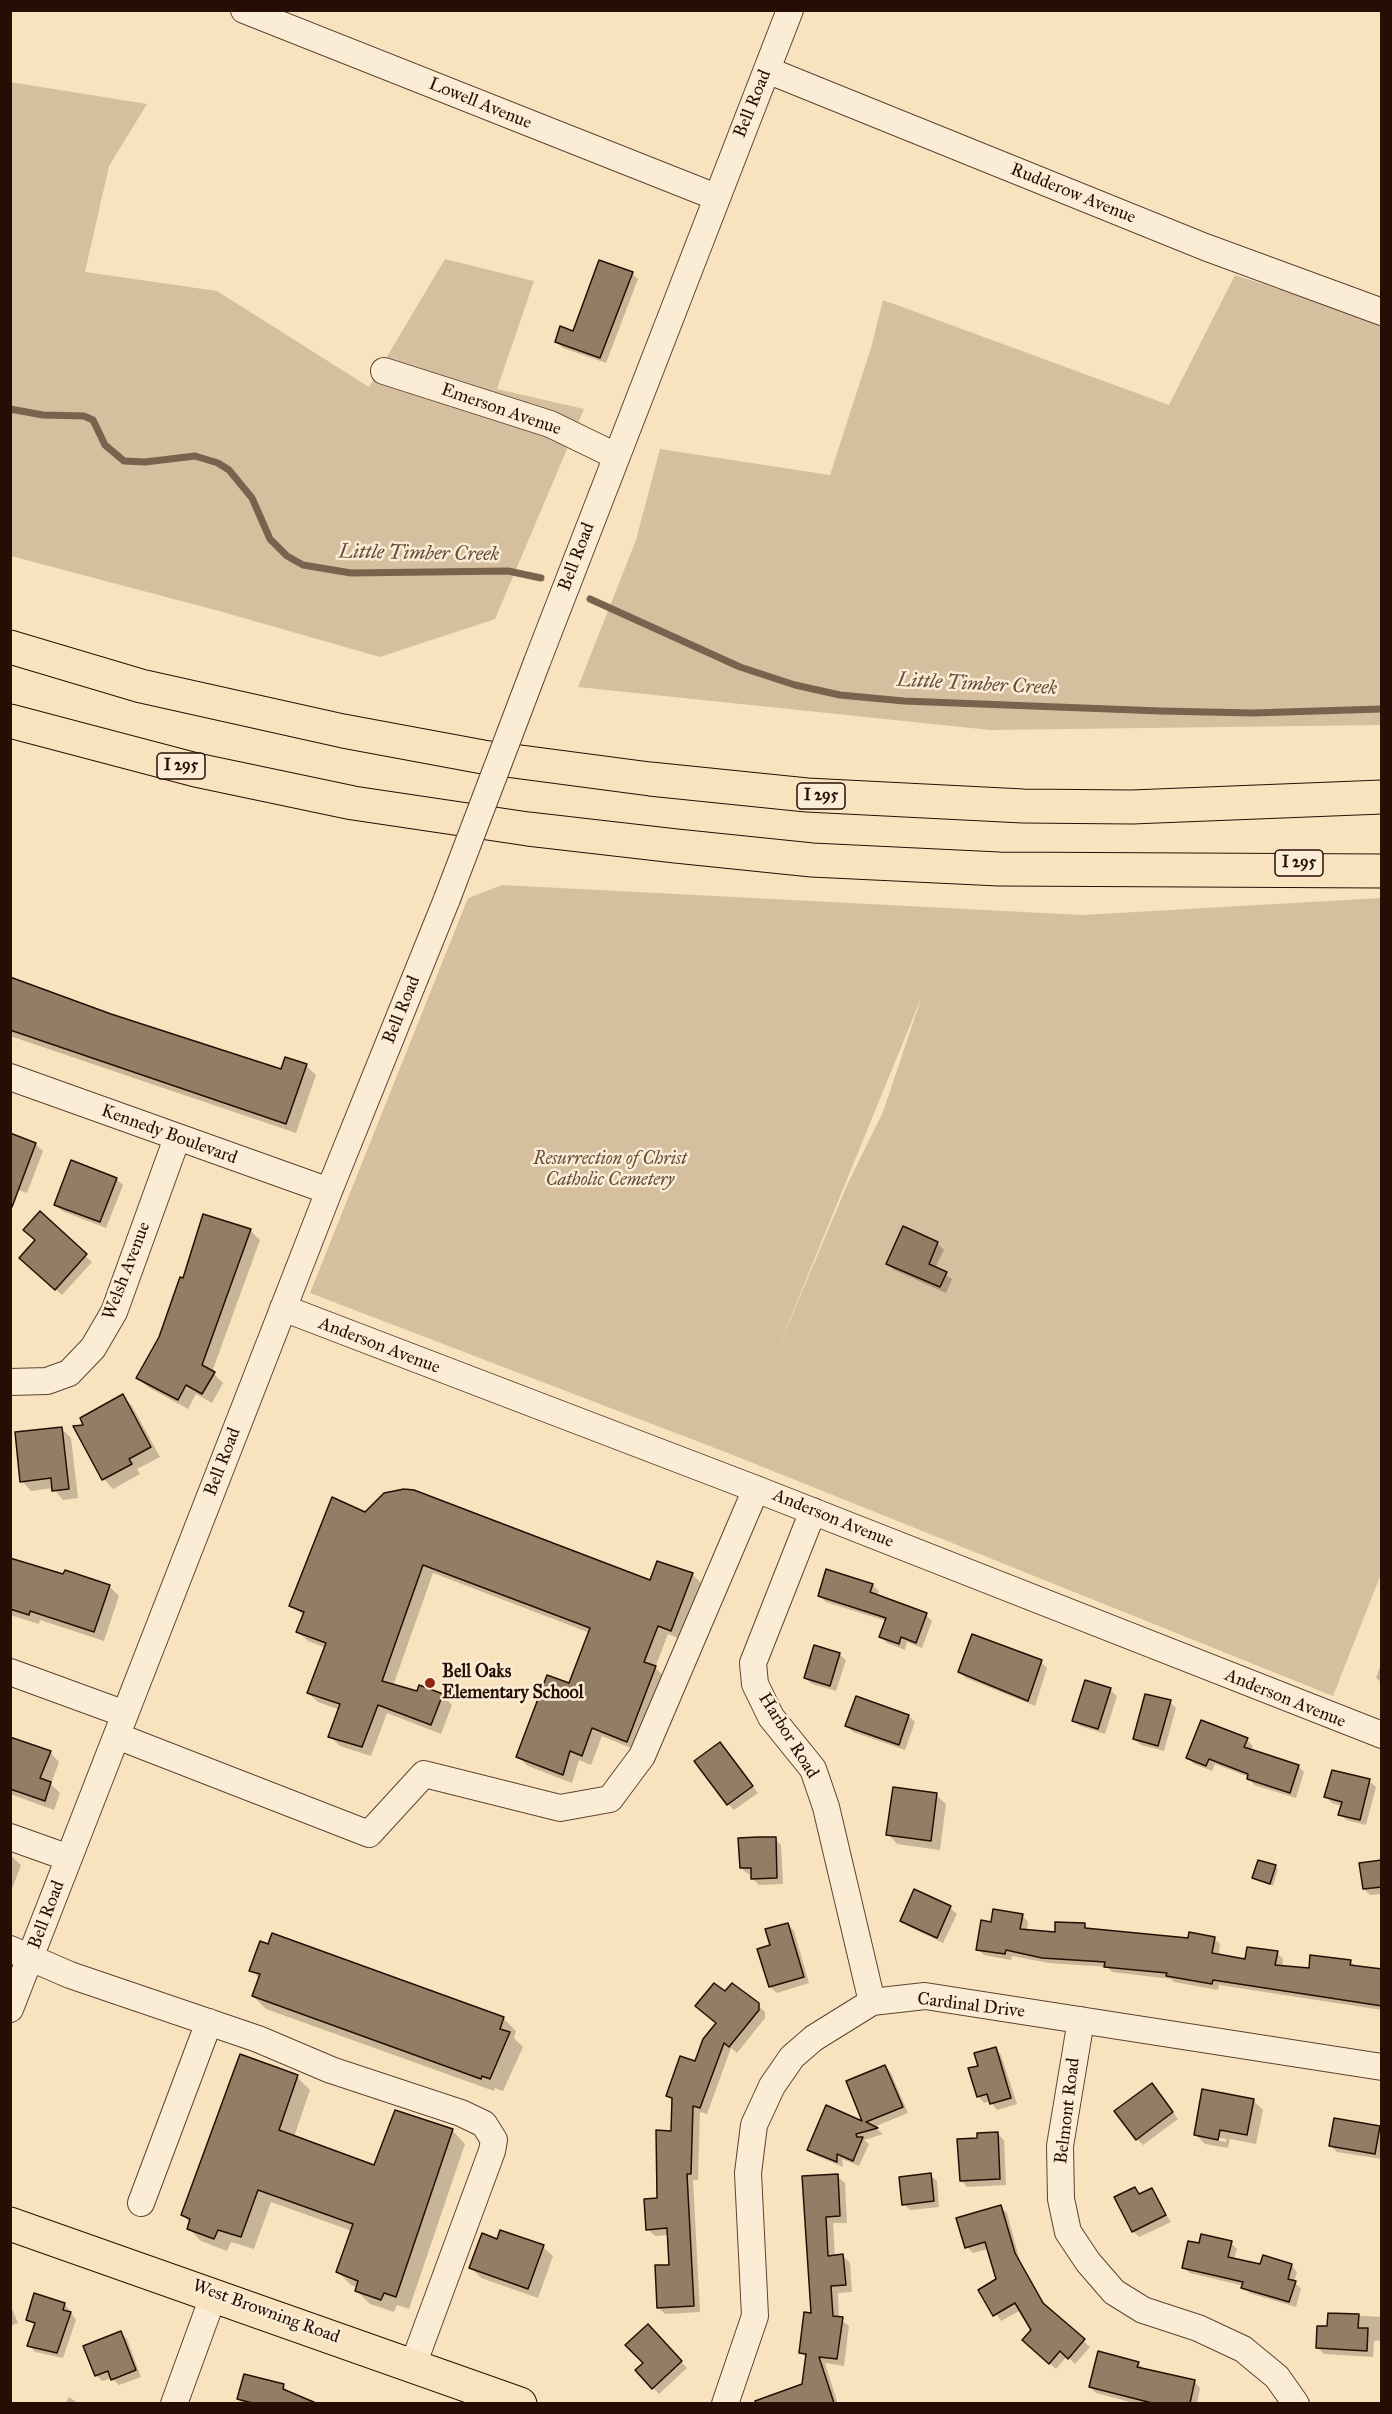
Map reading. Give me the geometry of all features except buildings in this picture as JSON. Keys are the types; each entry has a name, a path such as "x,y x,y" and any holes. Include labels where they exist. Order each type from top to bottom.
{"main road":[{"name":"I 295","path":"10,647 141,686 343,731 483,756 650,779 807,795 1023,806 1132,807 1382,797"},
{"name":"I 295","path":"10,721 196,770 408,813 528,829 812,860 999,869 1216,870 1382,855"},
{"path":"1216,870 1382,871"},
{"name":"West Browning Road","path":"10,2224 520,2403"}],"street":[{"name":"Lowell Avenue","path":"244,10 716,197"},
{"name":"Bell Road","path":"10,2009 21,1953 69,1858 329,1191 447,899 790,10"},
{"name":"Rudderow Avenue","path":"767,70 1205,247 1382,312"},
{"name":"Emerson Avenue","path":"384,371 550,424 616,456"},
{"name":"Kennedy Boulevard","path":"10,1077 329,1191"},
{"name":"Welsh Avenue","path":"10,1382 47,1381 69,1373 93,1348 114,1312 177,1138"},
{"name":"Anderson Avenue","path":"283,1308 813,1511 1382,1735"},
{"path":"10,1672 121,1725 369,1834 424,1774 560,1809 610,1799 642,1756 756,1489"},
{"name":"Harbor Road","path":"813,1511 753,1663 755,1684 771,1717 813,1769 826,1807 872,2002"},
{"path":"10,1837 69,1858"},
{"path":"21,1953 70,1975 209,2022 331,2070 461,2113 484,2124 494,2140 492,2151 413,2365"},
{"name":"Cardinal Drive","path":"725,2403 755,2316 748,2173 754,2125 772,2086 792,2057 814,2038 872,2002 925,1996 1382,2067"},
{"name":"Belmont Road","path":"1081,2020 1060,2146 1061,2199 1068,2232 1088,2262 1114,2292 1143,2310 1198,2328 1244,2349 1277,2377 1296,2403"},
{"path":"141,2203 209,2022"},
{"path":"174,2403 214,2294"}],"green space":[{"path":"10,82 147,104 109,166 85,272 217,291 369,387 445,259 534,281 497,389 584,409 495,619 380,657 219,611 11,556"},
{"path":"1235,275 1381,323 1381,725 990,730 578,687 636,540 660,449 830,475 871,348 883,300 1169,405"},
{"name":"Resurrection of Christ Catholic Cemetery","path":"502,885 1082,915 1381,898 1381,1574 1333,1696 733,1455 310,1293 468,898","holes":["922,996 883,1112 848,1183 774,1358"]}],"waterway":[{"name":"Little Timber Creek","path":"10,409 43,415 84,416 93,420 105,445 124,461 145,462 195,456 218,463 229,470 252,498 270,539 287,556 303,565 351,573 508,571 541,578"},
{"name":"Little Timber Creek","path":"590,599 740,667 795,685 840,695 904,701 1160,711 1253,713 1382,709"}],"place":[{"name":"Bell Oaks Elementary School","path":"430,1683"}]}
